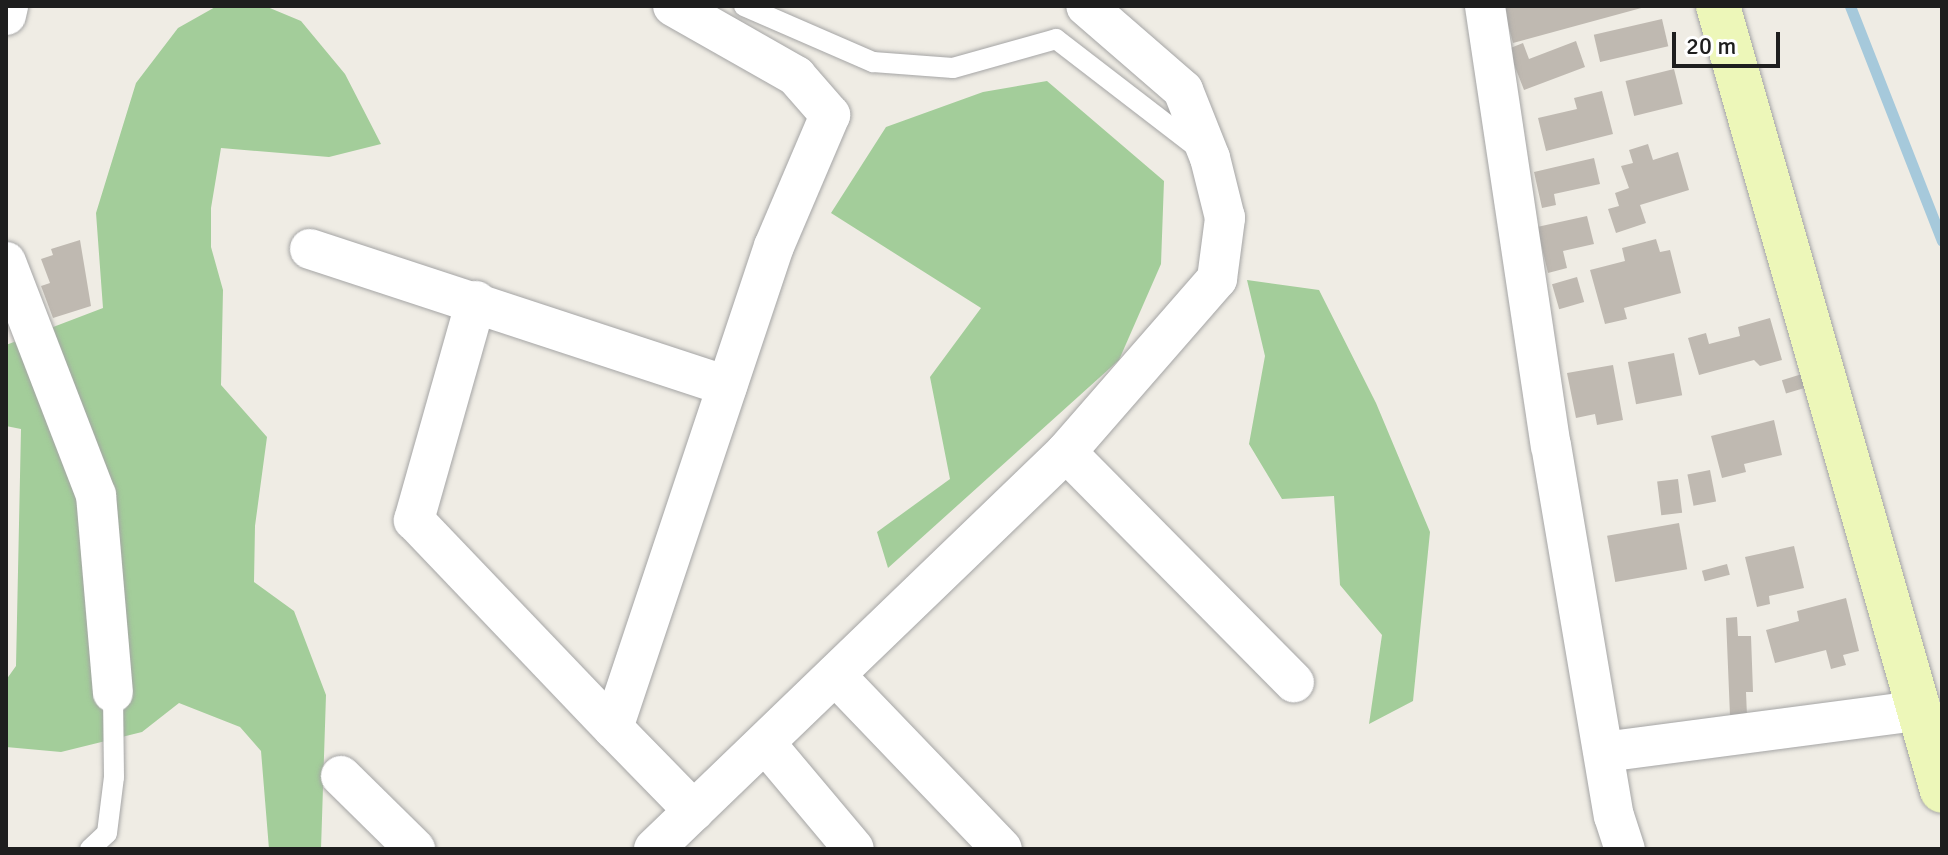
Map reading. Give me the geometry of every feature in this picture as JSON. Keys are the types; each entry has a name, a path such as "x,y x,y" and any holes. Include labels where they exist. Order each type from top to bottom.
{"street":[{"path":"6,15 8,6"},
{"path":"613,728 774,246 830,115 796,76 673,6"},
{"path":"654,849 1066,452 1217,279 1225,218 1210,158 1183,90 1086,6"},
{"path":"1485,6 1551,445 1604,752 1625,849"},
{"path":"1718,6 1942,791"},
{"path":"310,249 476,301 727,386"},
{"path":"6,262 33,324 96,495 113,692"},
{"path":"476,301 414,520 694,811"},
{"path":"1066,452 1294,682"},
{"path":"835,675 1002,849"},
{"path":"1604,752 1921,710"},
{"path":"765,743 854,849"},
{"path":"341,776 415,849"}],"lane":[{"path":"744,6 873,62 953,68 1056,39 1210,158"},
{"path":"90,849 107,833 114,777 113,692"}],"green space":[{"path":"217,6 265,6 301,21 345,74 381,144 329,157 221,148 211,208 211,247 223,290 221,385 267,437 255,526 254,582 294,611 326,695 321,849 269,849 261,751 240,727 179,703 142,732 61,752 6,747 6,680 16,666 21,429 6,426 6,345 103,308 96,213 136,83 178,28"},
{"path":"1047,81 1164,181 1161,264 1119,360 888,568 877,532 950,479 930,377 981,308 831,213 886,127 983,92"},
{"path":"1247,280 1319,290 1376,403 1430,532 1413,701 1369,724 1382,635 1340,585 1334,496 1282,499 1249,444 1265,356"}],"building":[{"path":"1503,6 1645,6 1645,7 1513,43"},
{"path":"1662,19 1668,46 1600,62 1594,35"},
{"path":"1576,41 1585,67 1524,90 1508,49 1523,43 1529,59"},
{"path":"1674,69 1683,104 1634,116 1625,81"},
{"path":"1602,91 1613,134 1546,151 1538,118 1577,109 1574,98"},
{"path":"1648,144 1653,160 1678,152 1689,190 1640,205 1646,223 1616,233 1608,209 1619,206 1615,193 1629,188 1621,166 1633,163 1629,150"},
{"path":"1594,158 1600,184 1554,194 1556,205 1542,208 1534,172"},
{"path":"1587,216 1594,244 1563,251 1567,268 1548,273 1537,227"},
{"path":"1656,239 1660,252 1670,250 1681,293 1624,308 1627,319 1605,324 1590,270 1625,261 1622,248"},
{"path":"80,240 91,306 53,318 41,286 50,283 41,259 53,255 51,249"},
{"path":"1577,277 1584,302 1559,309 1552,284"},
{"path":"1770,318 1782,360 1760,366 1754,360 1699,375 1688,338 1706,333 1709,344 1740,336 1738,327"},
{"path":"1674,353 1682,395 1636,404 1628,362"},
{"path":"1613,365 1623,420 1597,425 1595,414 1576,418 1567,373"},
{"path":"1802,374 1806,387 1786,394 1782,380"},
{"path":"1774,420 1782,455 1744,464 1746,472 1722,478 1711,436"},
{"path":"1710,470 1716,501 1694,506 1687,474"},
{"path":"1678,479 1682,513 1661,515 1657,482"},
{"path":"1679,523 1687,569 1615,582 1607,536"},
{"path":"1794,546 1804,588 1769,596 1770,604 1757,607 1745,557"},
{"path":"1727,564 1730,575 1705,581 1702,571"},
{"path":"1846,598 1859,651 1843,655 1846,665 1831,669 1826,650 1775,663 1766,630 1799,621 1797,611"},
{"path":"1737,617 1738,636 1751,636 1753,692 1746,692 1747,716 1730,716 1726,618"}],"waterway":[{"path":"1850,6 1942,241"}]}
